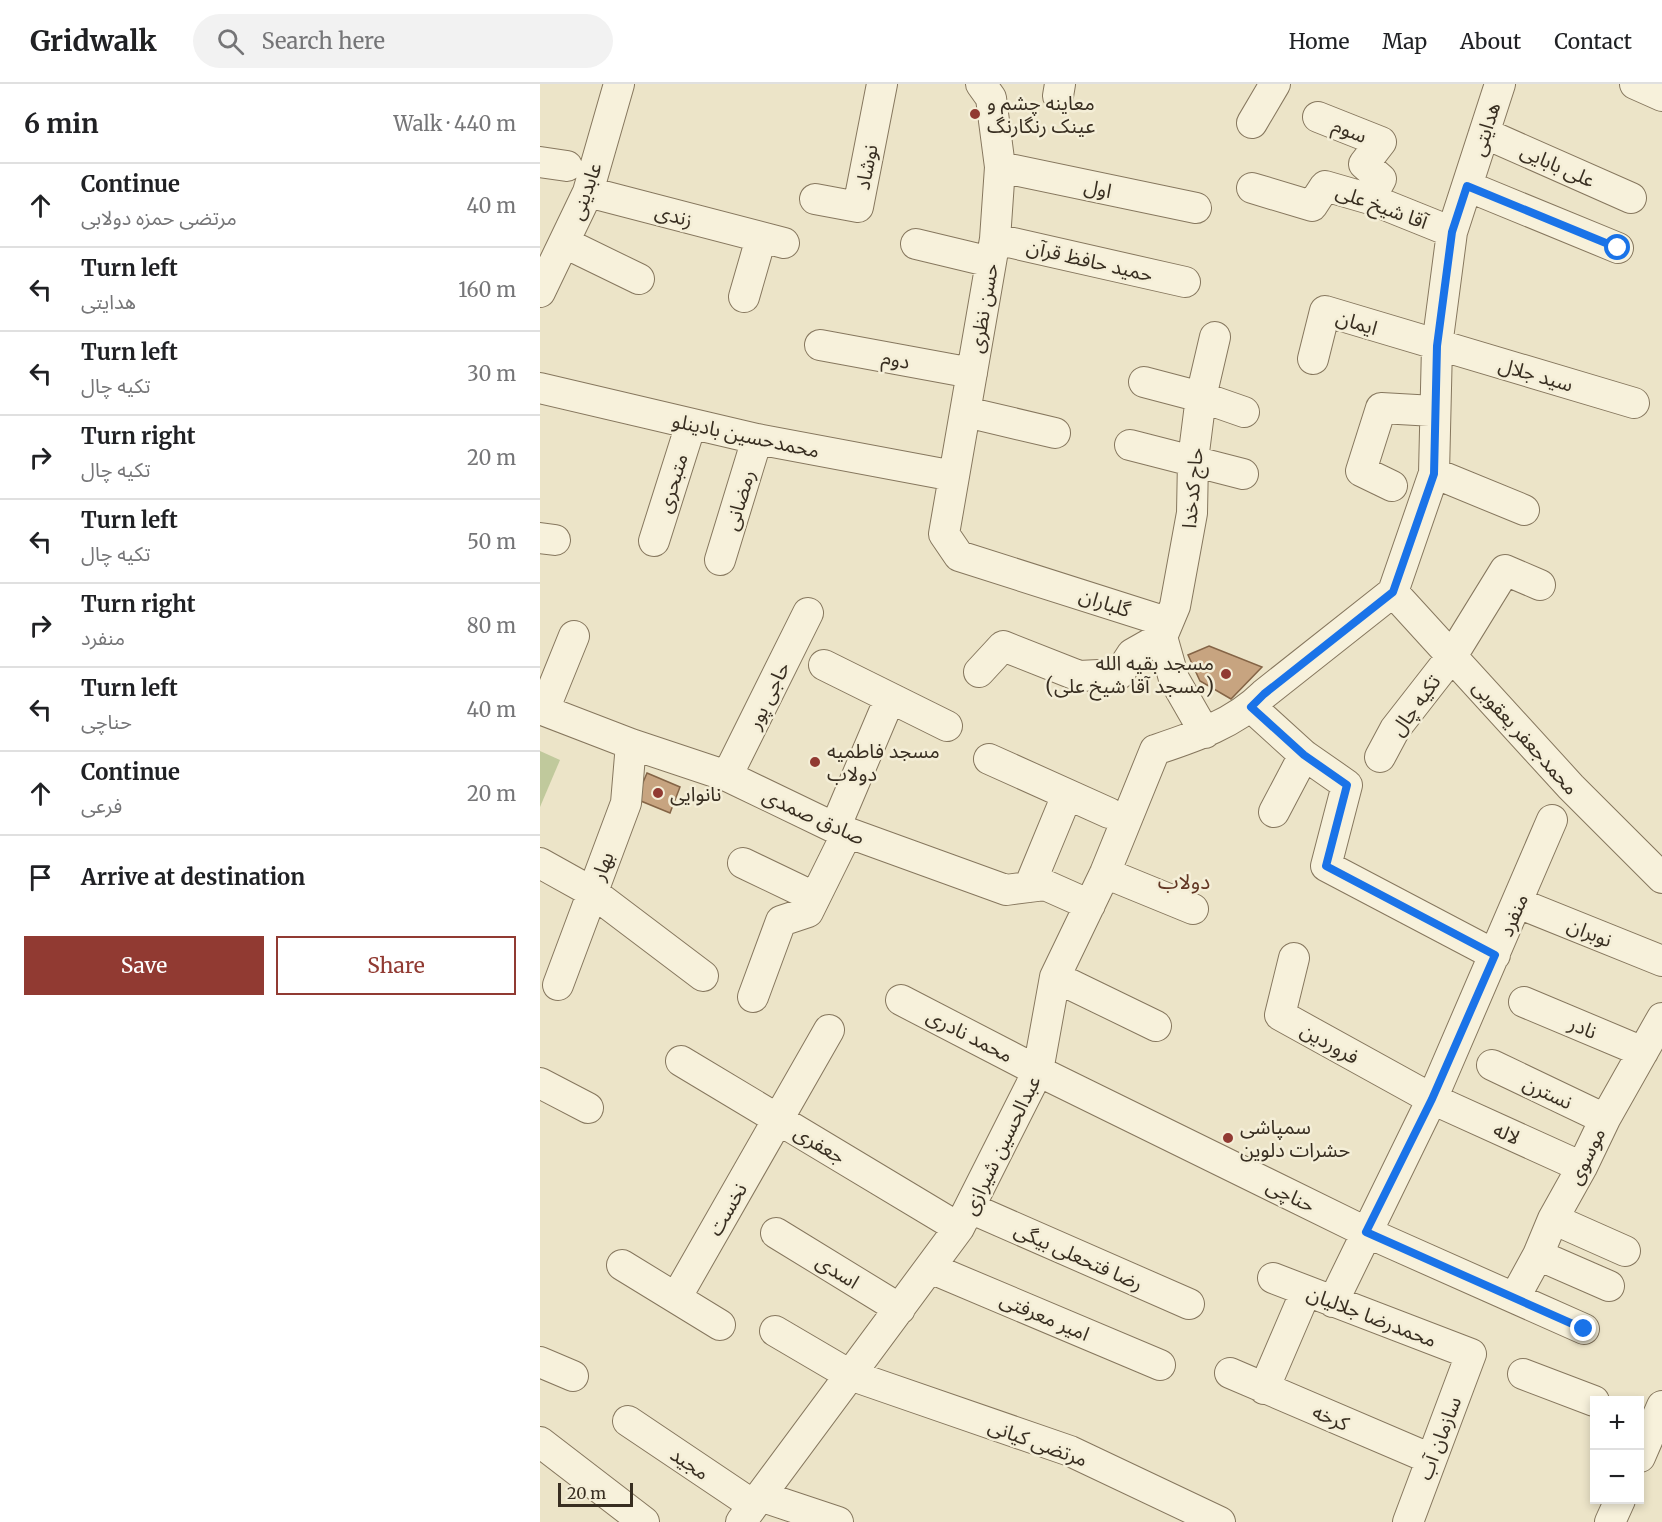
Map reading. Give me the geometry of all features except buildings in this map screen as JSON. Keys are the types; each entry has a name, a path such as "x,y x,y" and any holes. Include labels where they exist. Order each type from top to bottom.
{"street":[{"name":"عابدینی","path":"540,292 588,192 619,84"},
{"name":"نوشاد","path":"815,199 858,207 882,84"},
{"name":"حسن نظری","path":"944,534 993,250 999,167 991,98 981,84"},
{"path":"1252,123 1275,84"},
{"name":"هدایتی","path":"1393,592 1434,474 1437,346 1452,232 1500,84"},
{"path":"1635,84 1662,96"},
{"name":"سوم","path":"1318,117 1381,142 1364,164 1381,179 1370,199"},
{"name":"علی بابایی","path":"1484,133 1631,198"},
{"name":"اول","path":"999,167 1196,208"},
{"name":"آقا شیخ علی","path":"1252,188 1312,206 1324,186 1370,199 1452,232"},
{"path":"1467,186 1618,248"},
{"name":"زندی","path":"588,192 772,241 744,297"},
{"path":"565,243 639,279"},
{"name":"حمید حافظ قرآن","path":"916,244 993,250 1185,282"},
{"name":"ایمان","path":"1312,359 1324,312 1437,346"},
{"name":"حاج کدخدا","path":"1162,637 1175,606 1192,513 1193,460 1201,397 1215,337"},
{"name":"دوم","path":"820,345 972,373"},
{"name":"سید جلال","path":"1437,346 1635,403"},
{"path":"1144,382 1201,397 1244,412"},
{"name":"محمدحسین بادینلو","path":"540,388 757,439 954,476"},
{"path":"1392,486 1360,471 1381,408 1434,411"},
{"path":"966,412 1055,433"},
{"name":"متبحری","path":"654,541 691,424"},
{"name":"رمضانی","path":"720,560 757,439"},
{"path":"1130,445 1243,474"},
{"path":"1434,474 1524,510"},
{"name":"گلباران","path":"944,534 959,556 1157,619 1174,679 1205,733"},
{"name":"تکیه چال","path":"1380,757 1395,729 1452,656 1505,570 1540,585"},
{"path":"1393,592 1264,694 1251,707 1304,755 1347,785 1326,866 1495,955"},
{"name":"محمدجعفر یعقوبی","path":"1393,592 1571,787 1662,878"},
{"name":"حاجی پور","path":"727,776 808,613"},
{"path":"542,710 574,636"},
{"path":"979,672 1003,646 1079,676 1119,674 1132,654 1162,637"},
{"path":"824,665 947,726"},
{"path":"753,997 781,921 808,912 890,698"},
{"name":"عبدالحسین شیرازی","path":"751,1508 965,1218 1038,1071 1055,977 1105,873 1155,750 1205,733 1251,707"},
{"name":"صادق صمدی","path":"542,710 631,744 727,776 841,830 1006,890 1045,885 1090,905"},
{"name":"بهار","path":"558,986 626,802 631,744"},
{"path":"1274,812 1304,755"},
{"path":"989,759 1109,813"},
{"path":"1029,887 1067,795"},
{"name":"منفرد","path":"1334,1302 1432,1099 1552,820"},
{"path":"540,863 592,892 703,976"},
{"path":"743,863 814,897"},
{"path":"1105,873 1193,909"},
{"name":"نوبران","path":"1518,903 1662,961"},
{"name":"فروردین","path":"1294,958 1280,1015 1432,1099"},
{"path":"1055,977 1156,1026"},
{"name":"محمد نادری","path":"901,1000 1038,1071"},
{"name":"نادر","path":"1524,1002 1643,1052"},
{"name":"موسوی","path":"1515,1297 1605,1119 1662,1018"},
{"path":"778,1119 829,1030"},
{"name":"جعفری","path":"681,1061 778,1119 965,1218"},
{"name":"نسترن","path":"1492,1065 1605,1119"},
{"name":"حناچی","path":"1038,1071 1366,1232 1584,1329"},
{"path":"540,1083 588,1108"},
{"name":"لاله","path":"1432,1099 1582,1167"},
{"name":"نخست","path":"676,1298 778,1119"},
{"name":"رضا فتحعلی بیگی","path":"965,1218 1189,1304"},
{"path":"1553,1219 1625,1251"},
{"name":"اسدی","path":"776,1233 900,1309"},
{"path":"1538,1255 1610,1286"},
{"path":"622,1265 720,1325"},
{"name":"امیر معرفتی","path":"930,1268 1160,1365"},
{"name":"محمدرضا جلالیان","path":"1273,1278 1471,1354"},
{"path":"1264,1389 1306,1291"},
{"name":"مرتضی کیانی","path":"775,1331 850,1375 1070,1451 1220,1522"},
{"name":"سازمان آب","path":"1408,1522 1471,1354"},
{"path":"540,1362 573,1376"},
{"name":"کرخه","path":"1230,1373 1431,1459"},
{"path":"1523,1374 1590,1399"},
{"path":"1642,1450 1652,1416"},
{"name":"مجید","path":"628,1421 751,1508 838,1522"},
{"path":"540,1442 644,1522"},
{"path":"1610,1522 1618,1504"}],"green space":[{"path":"540,751 560,760 540,807"}],"place":[{"name":"معاینه چشم و عینک رنگارنگ","path":"975,114"},
{"name":"مسجد بقیه الله (مسجد آقا شیخ علی)","path":"1226,674"},
{"name":"مسجد فاطمیه دولاب","path":"815,762"},
{"name":"نانوایی","path":"658,793"},
{"name":"سمپاشی حشرات دلوین","path":"1228,1138"}],"district":[{"name":"دولاب","path":"1184,881"}],"route":[{"path":"1584,1329 1366,1232 1432,1099 1495,955 1326,866 1347,785 1304,755 1251,707 1264,694 1393,592 1434,474 1437,346 1452,232 1467,186 1618,248"}]}
